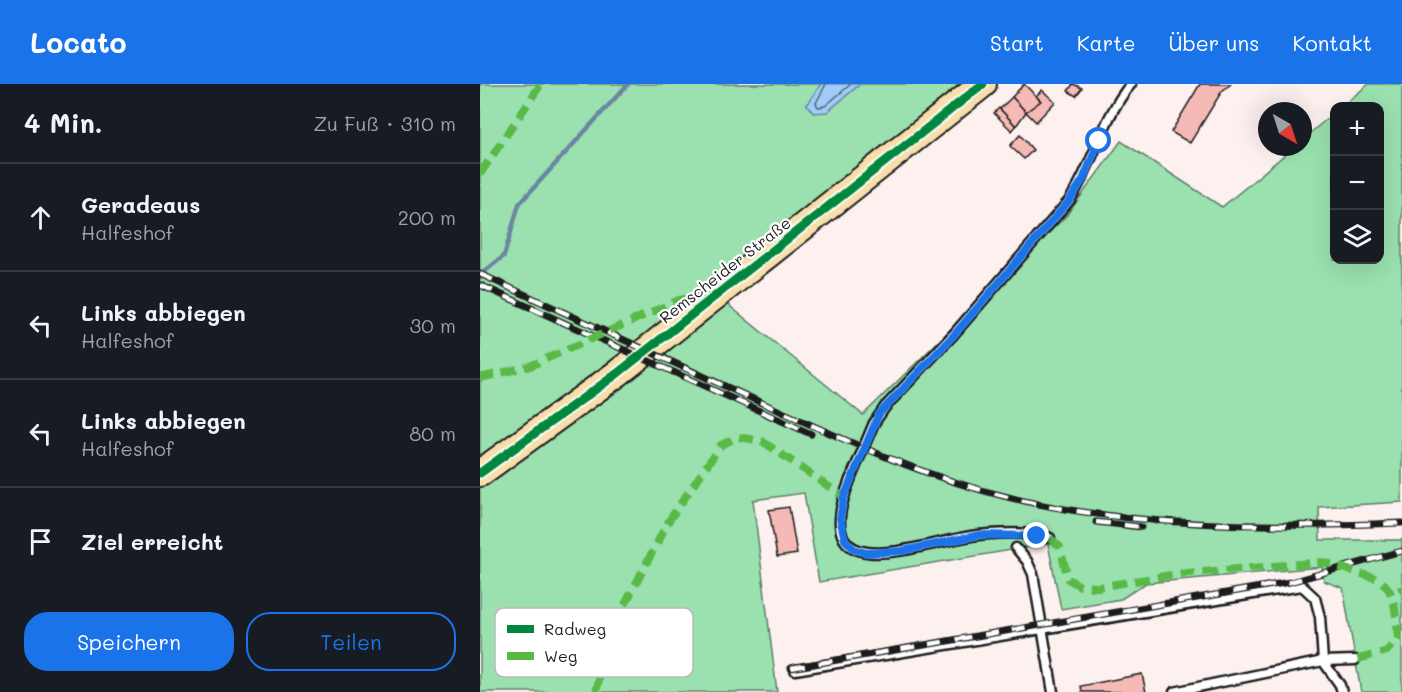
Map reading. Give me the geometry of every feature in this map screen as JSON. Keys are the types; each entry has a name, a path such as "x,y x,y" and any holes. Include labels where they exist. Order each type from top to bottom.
{"main road":[{"name":"Remscheider Straße","path":"480,473 618,373 983,84"}],"lane":[{"path":"1050,538 980,535 902,551 875,554 860,552 849,545 842,531 841,510 850,480 874,423 885,407 953,336 1069,201 1083,180 1111,114 1131,84"},
{"path":"1016,548 1031,569 1053,692"},
{"path":"795,670 1302,586 1314,598 1320,617 1323,661 1340,685 1342,692"},
{"path":"1174,692 1323,661 1355,660"}],"green space":[{"path":"480,84 821,84 807,105 827,112 860,84 958,84 959,89 717,279 731,307 863,415 1067,215 1121,141 1222,207 1283,156 1312,156 1312,131 1330,116 1330,264 1384,264 1384,102 1347,102 1369,84 1402,84 1402,502 1319,507 1320,540 1402,540 1402,692 1361,692 1343,588 1324,581 1322,567 1146,583 1121,599 1061,609 1048,544 819,582 804,493 753,500 777,692 480,692"}],"water":[{"path":"821,84 860,84 827,112 813,113 807,105"}],"building":[{"path":"1024,84 1041,101 1026,112 1012,97"},
{"path":"1073,84 1082,88 1076,96 1068,91"},
{"path":"1200,84 1231,84 1222,91 1190,143 1171,132"},
{"path":"1042,90 1055,102 1036,122 1026,112 1041,101 1036,96"},
{"path":"1012,97 1026,112 1016,126 1000,109"},
{"path":"999,108 1016,126 1012,131 994,113"},
{"path":"1020,135 1033,150 1024,159 1010,146"},
{"path":"789,507 797,554 777,557 769,510"},
{"path":"1142,674 1146,692 1082,692 1081,686"}],"waterway":[{"path":"480,275 504,256 519,204 628,84"}],"railway":[{"path":"480,274 842,439 936,476 1000,495 1048,506 1148,520 1251,525 1402,523"},
{"path":"480,285 811,434"},
{"path":"1096,522 1141,527"},
{"path":"791,668 1290,582 1402,551"}],"marked path":[{"path":"480,174 541,84"},
{"path":"480,378 530,366 679,300 716,293"},
{"path":"623,608 668,522 721,445 738,437 762,441 844,497"},
{"path":"1050,538 1060,547 1068,579 1080,586 1098,587 1177,574 1323,562 1378,579 1389,590 1392,597 1398,638 1387,651 1355,660"},
{"path":"596,692 600,677"}],"cycle path":[{"path":"480,473 618,373 983,84"}],"route":[{"path":"1037,536 980,535 902,551 875,554 860,552 849,545 842,531 840,518 846,490 879,414 953,336 1069,201 1083,180 1099,141"}]}
